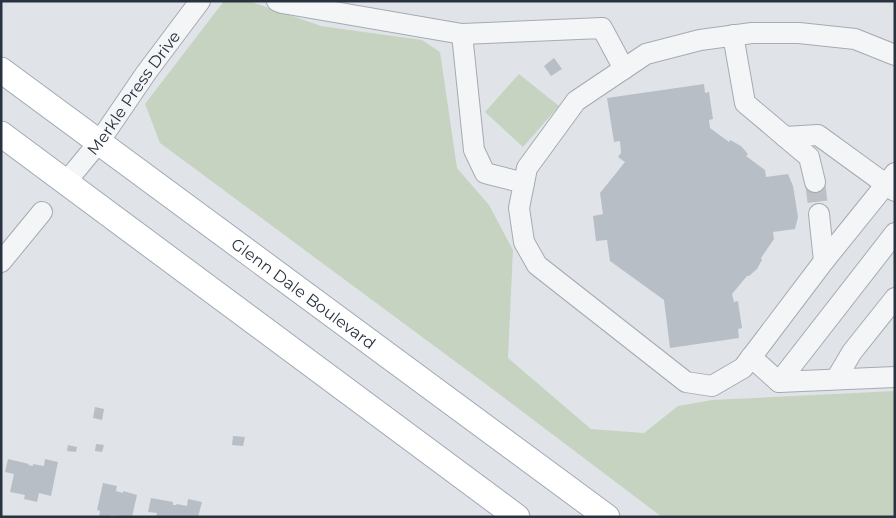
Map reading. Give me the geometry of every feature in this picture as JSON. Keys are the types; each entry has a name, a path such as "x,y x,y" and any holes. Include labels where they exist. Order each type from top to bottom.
{"main road":[{"name":"Glenn Dale Boulevard","path":"1,70 607,517"},
{"path":"1,134 517,517"}],"street":[{"name":"Merkle Press Drive","path":"66,182 98,142 146,73 200,1"},
{"path":"277,1 282,4 462,34 602,28 624,69"},
{"path":"785,137 818,134 892,183 824,261 743,368 712,386 686,382 537,265 524,242 519,208 527,168 576,101 646,54 700,40 733,35 799,33 855,39 895,55"},
{"path":"462,34 474,150 486,174 524,183"},
{"path":"733,35 745,103 809,157 815,182"},
{"path":"1,262 42,212"},
{"path":"819,214 824,261"},
{"path":"779,382 895,233"},
{"path":"836,379 852,352 895,298"},
{"path":"751,357 779,382 894,376"}],"green space":[{"path":"224,1 249,1 321,26 422,40 440,52 457,168 489,205 513,250 508,358 591,429 644,433 678,406 712,400 895,391 895,517 662,517 160,143 145,104"},
{"path":"519,74 559,106 523,147 485,112"}],"building":[{"path":"554,58 562,69 551,76 544,66"},
{"path":"704,84 705,93 709,92 713,119 709,120 710,128 729,142 730,140 741,146 748,154 746,156 765,170 766,177 788,174 793,186 798,217 795,229 773,232 774,239 761,258 762,260 757,269 747,276 732,294 734,302 738,301 742,328 738,329 739,338 670,348 664,300 610,261 607,240 596,241 593,216 603,214 600,193 625,162 618,157 621,153 620,141 614,142 607,98"},
{"path":"95,407 104,409 102,420 93,418"},
{"path":"233,436 245,437 243,446 232,445"},
{"path":"96,444 104,445 102,452 95,451"},
{"path":"68,445 77,447 76,452 67,451"},
{"path":"8,459 33,466 33,464 44,466 45,459 58,462 51,496 39,493 37,502 24,499 25,495 10,492 14,474 5,472"},
{"path":"103,483 117,486 116,491 137,495 132,517 111,515 110,517 99,517 100,511 97,510"},
{"path":"151,498 173,502 173,505 187,506 188,499 202,502 198,517 156,517 157,513 148,512"}],"tunnel":[{"path":"815,182 819,214"}]}
